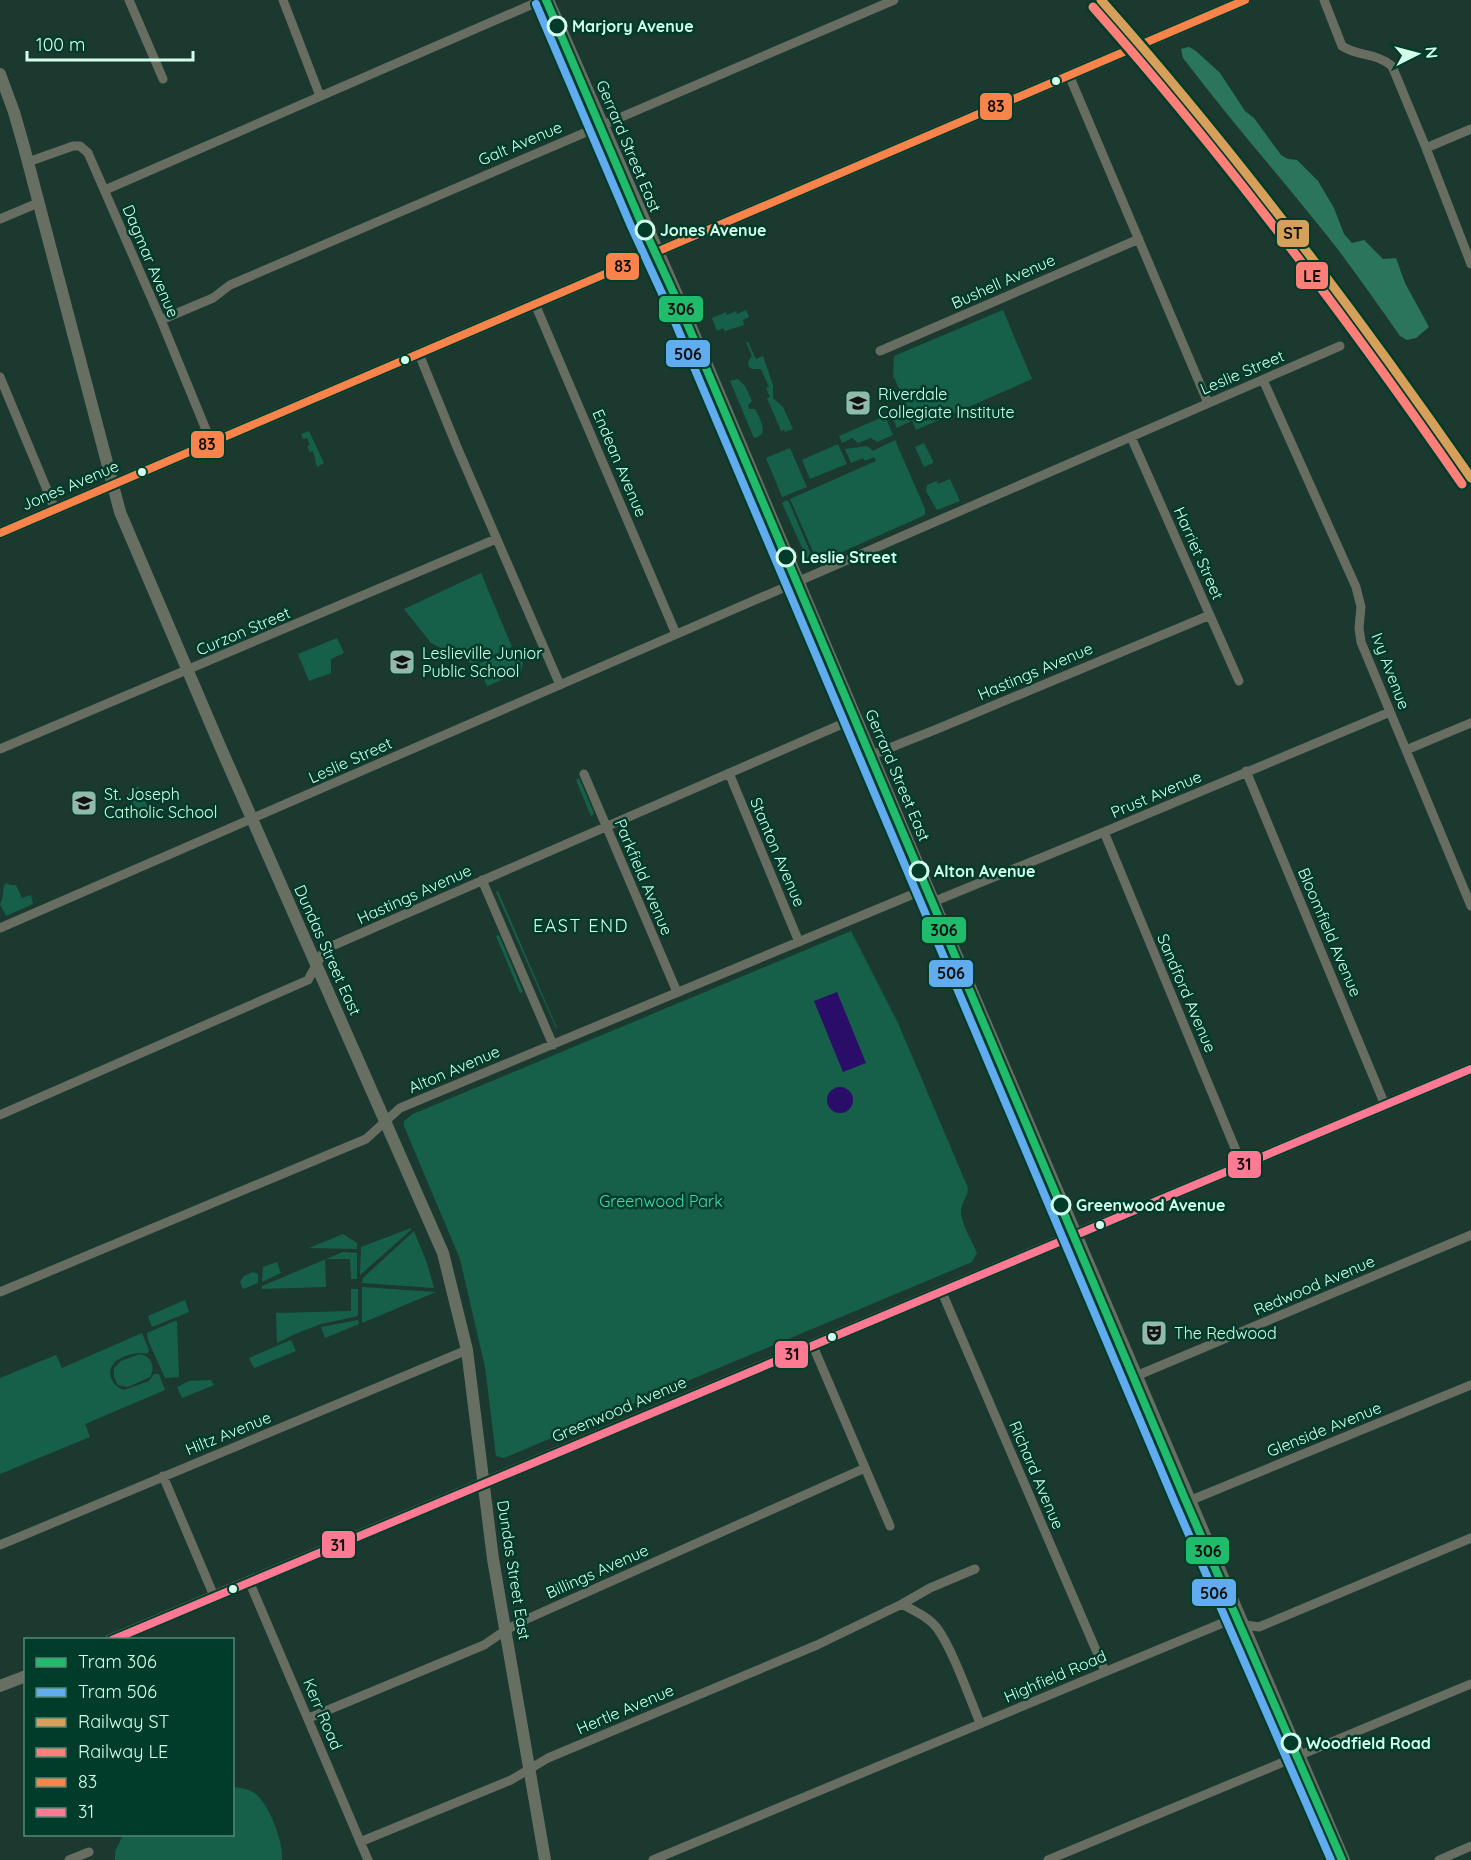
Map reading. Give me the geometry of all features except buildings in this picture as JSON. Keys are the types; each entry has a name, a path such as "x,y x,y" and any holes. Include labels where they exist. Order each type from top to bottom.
{"street":[{"path":"129,0 163,79"},
{"path":"283,0 320,96"},
{"path":"105,190 542,0"},
{"name":"Gerrard Street East","path":"548,0 799,581 933,902 1344,1860"},
{"name":"Galt Avenue","path":"161,320 213,298 230,285 894,0"},
{"name":"Jones Avenue","path":"0,533 1245,0"},
{"path":"1324,0 1341,46 1354,52 1383,58 1392,66 1471,264"},
{"name":"Dundas Street East","path":"0,74 14,112 28,162 120,512 443,1253 467,1350 494,1559 545,1860"},
{"path":"1069,75 1208,403"},
{"path":"1426,148 1471,129"},
{"name":"Dagmar Avenue","path":"28,162 73,146 80,146 88,153 211,442"},
{"path":"0,219 38,203"},
{"name":"Bushell Avenue","path":"880,351 1138,239"},
{"name":"Endean Avenue","path":"535,304 676,634"},
{"name":"Leslie Street","path":"0,928 1340,346"},
{"path":"419,354 560,685"},
{"path":"0,377 55,509"},
{"name":"Ivy Avenue","path":"1263,380 1356,587 1361,607 1359,628 1361,642 1471,906"},
{"name":"Harriet Street","path":"1131,437 1239,681"},
{"name":"Curzon Street","path":"0,749 496,539"},
{"name":"Hastings Avenue","path":"872,755 942,728 1210,615"},
{"name":"Prust Avenue","path":"933,902 1390,712"},
{"name":"Hastings Avenue","path":"0,1115 308,980 325,949 856,718"},
{"path":"1406,750 1471,723"},
{"name":"Bloomfield Avenue","path":"1246,771 1385,1105"},
{"name":"Stanton Avenue","path":"729,773 800,942"},
{"name":"Parkfield Avenue","path":"584,774 677,992"},
{"name":"Sandford Avenue","path":"1104,832 1242,1165"},
{"path":"482,880 553,1045"},
{"name":"Alton Avenue","path":"0,1292 366,1139 400,1108 928,888"},
{"name":"Greenwood Avenue","path":"116,1638 1471,1069"},
{"name":"Redwood Avenue","path":"1136,1376 1471,1235"},
{"name":"Richard Avenue","path":"941,1290 1105,1671"},
{"path":"813,1346 890,1526"},
{"name":"Hiltz Avenue","path":"0,1545 467,1350"},
{"name":"Glenside Avenue","path":"1189,1501 1471,1385"},
{"name":"Billings Avenue","path":"309,1718 484,1644 506,1630 865,1468"},
{"path":"163,1476 214,1596"},
{"name":"Highfield Road","path":"653,1860 1224,1622 1259,1627 1471,1538"},
{"name":"Hertle Avenue","path":"360,1842 511,1780 548,1758 817,1645 930,1588 975,1569"},
{"name":"Kerr Road","path":"249,1581 368,1860"},
{"path":"902,1604 936,1627 947,1645 980,1723"},
{"path":"0,1686 24,1676"},
{"path":"1048,1860 1471,1684"},
{"path":"1439,1860 1471,1846"},
{"path":"69,1860 89,1852"}],"green space":[{"path":"1189,47 1220,73 1245,111 1254,118 1281,155 1297,160 1318,181 1334,208 1344,234 1352,243 1364,240 1383,259 1396,258 1405,283 1429,327 1416,338 1407,340 1400,336 1336,247 1183,58 1181,49"},
{"path":"746,310 749,317 743,320 744,325 717,331 712,318 726,312 727,315 736,311 737,314"},
{"path":"1003,310 1032,379 916,430 893,378 894,356"},
{"path":"746,342 756,359 763,356 773,385 773,398 783,407 793,429 781,431 767,398 770,397 766,388 769,387 761,369 752,369 748,365 752,356"},
{"path":"738,379 745,386 752,401 748,405 749,409 755,409 762,426 762,434 754,438 730,381"},
{"path":"904,405 911,421 897,428 889,411"},
{"path":"885,416 893,435 877,442 871,438 858,443 852,438 842,443 839,436"},
{"path":"309,431 324,463 317,467 313,451 310,452 307,446 310,445 307,438 303,439 301,434"},
{"path":"895,440 925,509 925,515 815,564 815,556 790,499 876,461 874,457 865,461 863,458 851,463 845,449 867,446 873,451"},
{"path":"924,443 933,463 924,467 915,447"},
{"path":"838,444 847,464 810,479 802,460"},
{"path":"790,448 807,487 782,497 766,458"},
{"path":"950,479 960,501 937,510 926,491 927,485 937,481 938,484"},
{"path":"786,500 789,502 811,554 807,559 782,503"},
{"path":"481,573 512,647 473,664 431,643 404,609"},
{"path":"337,638 344,653 331,659 331,673 309,681 298,654"},
{"path":"510,651 518,654 523,663 521,672 487,686 478,664"},
{"path":"579,778 594,814 591,816 576,780"},
{"path":"138,786 149,809 139,810 126,796"},
{"path":"6,883 16,885 22,898 31,895 33,904 6,916 0,904"},
{"path":"498,891 557,1028 496,892"},
{"name":"Greenwood Park","path":"851,931 898,1023 968,1188 961,1216 977,1253 972,1262 504,1458 496,1456 485,1367 460,1259 404,1126 404,1121 413,1114"},
{"path":"499,935 523,992 520,993 496,936"},
{"path":"411,1228 411,1230 360,1275 361,1247"},
{"path":"414,1231 434,1288 362,1283 363,1278"},
{"path":"343,1234 357,1243 357,1249 309,1248"},
{"path":"343,1252 357,1253 357,1279 351,1279 350,1259 326,1259"},
{"path":"325,1260 326,1287 262,1289 262,1286"},
{"path":"277,1262 281,1273 262,1282 263,1267"},
{"path":"253,1272 258,1274 258,1283 243,1289 240,1282 244,1276"},
{"path":"362,1287 436,1292 362,1323"},
{"path":"351,1289 358,1289 358,1316 321,1324 277,1343 276,1313 351,1311"},
{"path":"185,1300 189,1312 152,1327 148,1316"},
{"path":"358,1320 359,1324 325,1338 321,1327"},
{"path":"177,1322 179,1377 165,1378 147,1333"},
{"path":"142,1333 149,1350 147,1354 125,1356 117,1360 111,1367 110,1375 114,1383 124,1390 149,1381 154,1374 159,1374 165,1390 85,1424 90,1437 0,1474 0,1378 56,1355 62,1368"},
{"path":"291,1340 296,1351 254,1368 249,1358"},
{"path":"140,1354 151,1362 153,1369 150,1377 128,1387 118,1385 114,1377 114,1368 121,1361"},
{"path":"211,1380 214,1385 182,1398 177,1387 189,1381"},
{"path":"234,1787 253,1792 261,1799 278,1835 282,1860 115,1860 115,1852 123,1836 234,1836"}],"shaded area":[{"path":"837,992 866,1063 843,1072 814,1001"},
{"path":"840,1087 849,1091 853,1100 849,1109 840,1113 831,1109 827,1100 831,1091"}],"tram line":[{"name":"306","path":"546,0 640,220 681,309 1185,1499 1342,1860"},
{"name":"506","path":"536,4 630,224 671,313 1175,1503 1331,1860"}],"rail line":[{"name":"ST","path":"1101,0 1199,115 1293,233 1384,355 1471,478"},
{"name":"LE","path":"1093,7 1191,122 1285,240 1375,361 1462,484"}],"transit line":[{"name":"83","path":"0,533 1245,0"},
{"name":"31","path":"117,1638 1471,1069"}],"place":[{"name":"Marjory Avenue","path":"557,26"},
{"name":"Jones Avenue","path":"645,230"},
{"name":"Riverdale Collegiate Institute","path":"858,403"},
{"name":"Leslie Street","path":"786,557"},
{"name":"Leslieville Junior Public School","path":"402,662"},
{"name":"St. Joseph Catholic School","path":"84,803"},
{"name":"Alton Avenue","path":"919,871"},
{"name":"Greenwood Avenue","path":"1061,1205"},
{"name":"The Redwood","path":"1154,1333"},
{"name":"Woodfield Road","path":"1291,1743"}],"district":[{"name":"EAST END","path":"581,926"}]}
